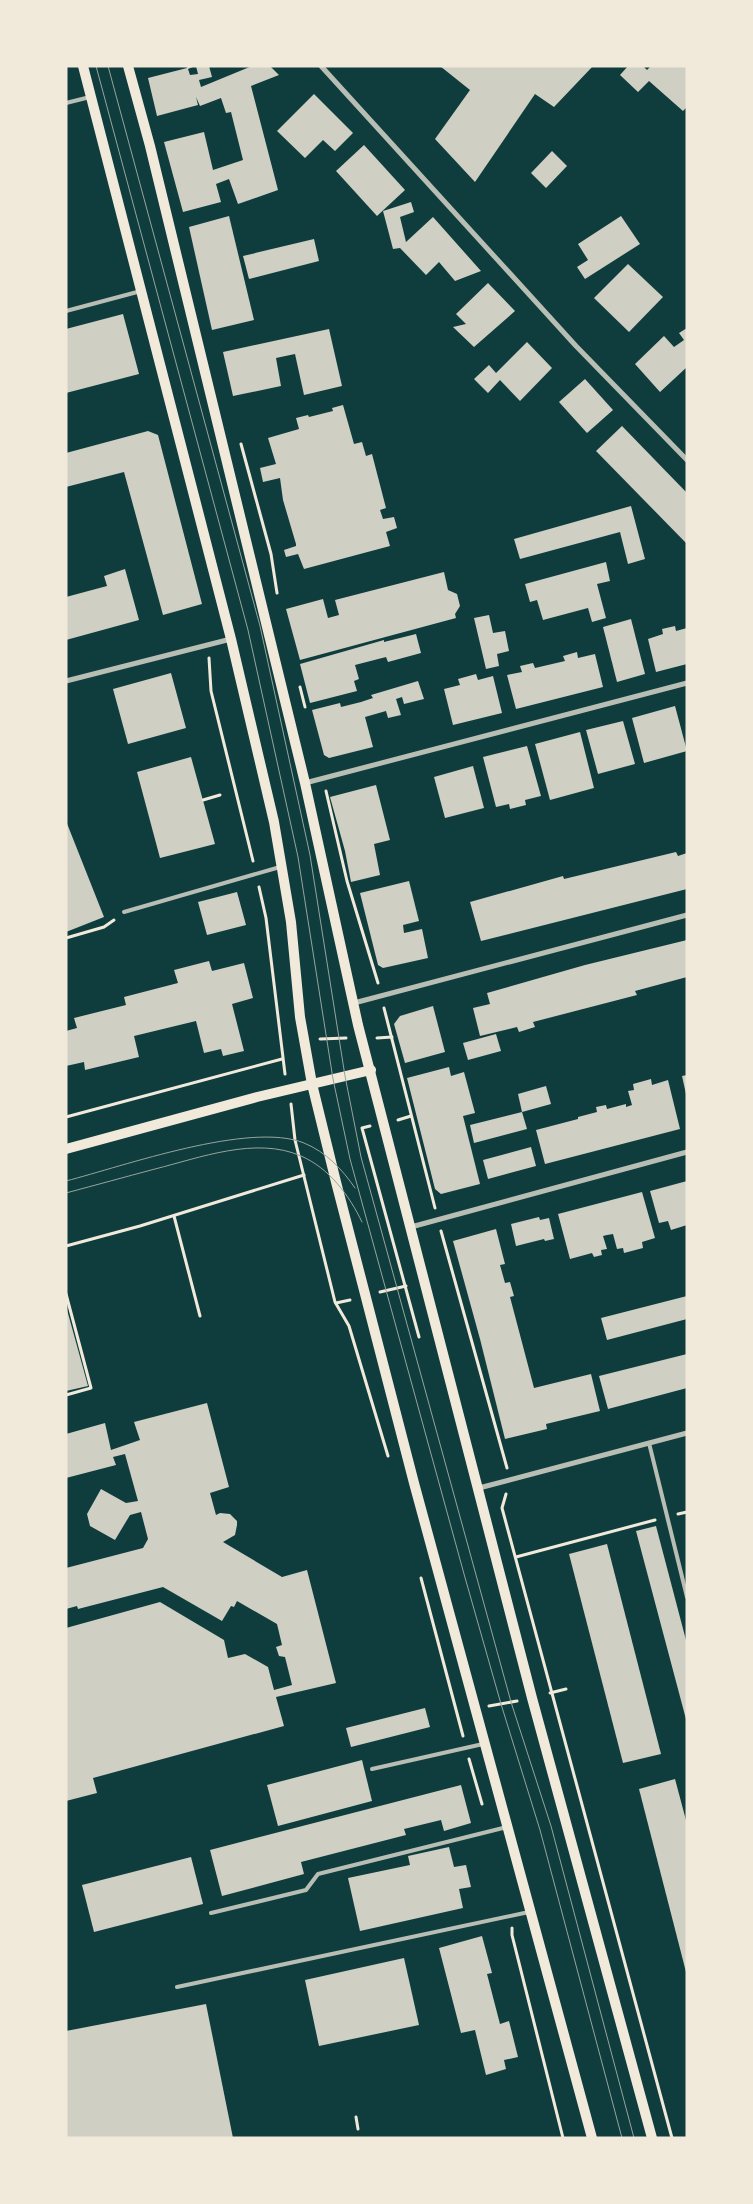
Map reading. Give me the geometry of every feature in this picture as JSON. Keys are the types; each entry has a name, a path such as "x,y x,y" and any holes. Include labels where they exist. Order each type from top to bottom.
{"main road":[{"path":"83,66 143,290 231,639 274,822 291,922 300,1017 312,1084 357,1267 529,1912 592,2138"},
{"path":"128,66 150,146 305,783 353,1003 532,1698 652,2138"},
{"path":"66,1149 371,1070"}],"street":[{"path":"321,66 576,346 687,460"},
{"path":"66,681 231,639"},
{"path":"305,783 687,683"},
{"path":"353,1003 687,915"},
{"path":"410,1227 687,1152"},
{"path":"479,1488 687,1433"}],"lane":[{"path":"66,103 92,97"},
{"path":"66,311 143,290"},
{"path":"124,912 281,866"},
{"path":"649,1442 687,1597"},
{"path":"372,1769 485,1744"},
{"path":"211,1913 306,1890 318,1874 507,1827"},
{"path":"177,1988 529,1912"}],"path":[{"path":"208,645 211,691 266,918 280,1028 282,1059 296,1140 335,1302 349,1326 389,1459"},
{"path":"203,800 220,796"},
{"path":"66,938 104,927 124,912"},
{"path":"392,1037 438,1220 510,1479 502,1508 672,2138"},
{"path":"66,1117 282,1059"},
{"path":"362,1128 419,1337"},
{"path":"66,1246 174,1216 304,1175"},
{"path":"174,1216 200,1316"},
{"path":"66,1294 91,1388 66,1395"},
{"path":"516,1557 687,1512"},
{"path":"420,1573 490,1831"},
{"path":"457,1715 566,1689"},
{"path":"513,1915 512,1936 563,2138"},
{"path":"356,2117 358,2128"}],"building":[{"path":"187,66 195,66 188,69 190,75 198,74 196,66 209,66 212,77 199,80 201,87 252,66 270,66 279,75 251,86 278,190 238,204 229,179 216,184 221,202 183,212 164,142 204,132 213,170 243,160 231,112 226,113 221,98 200,106 196,97 198,105 157,116 148,78 187,68"},
{"path":"440,66 593,66 554,107 535,94 475,182 435,139 470,90"},
{"path":"628,66 643,66 647,70 651,66 687,66 687,107 683,111 649,81 638,92 620,75"},
{"path":"314,94 353,133 335,151 323,140 305,158 277,131"},
{"path":"364,145 405,190 377,216 336,171"},
{"path":"552,151 567,166 546,188 531,173"},
{"path":"411,202 414,212 400,217 406,242 433,217 481,271 455,281 439,262 426,275 400,248 393,249 383,211"},
{"path":"229,216 254,320 212,330 189,227"},
{"path":"621,216 640,244 585,279 577,267 588,260 578,244"},
{"path":"314,239 319,261 249,279 243,256"},
{"path":"628,264 663,297 629,332 594,298"},
{"path":"488,283 515,311 474,347 453,327 466,324 456,314"},
{"path":"123,314 139,374 66,393 66,329"},
{"path":"687,328 687,367 660,392 635,364 664,336 674,347 684,340 679,333"},
{"path":"329,329 342,386 304,395 295,354 276,358 281,386 233,396 223,352"},
{"path":"527,342 552,368 520,401 500,380 488,393 474,379 489,365 496,373"},
{"path":"585,379 613,410 587,433 559,402"},
{"path":"343,405 354,444 362,442 366,456 372,454 386,508 380,510 383,519 394,517 397,528 386,532 390,546 304,569 298,554 286,557 284,550 296,546 296,544 283,500 280,478 263,482 260,468 276,464 268,438 299,429 296,418 333,411 332,408"},
{"path":"622,426 687,493 687,544 596,451"},
{"path":"148,431 158,435 202,604 163,615 124,472 66,487 66,453"},
{"path":"631,506 645,559 628,564 620,532 520,559 514,539"},
{"path":"606,562 610,581 597,584 606,618 592,622 588,608 543,620 537,600 530,602 525,584"},
{"path":"125,569 139,620 66,640 66,597 107,586 104,576"},
{"path":"444,572 448,590 457,594 460,606 455,614 456,618 300,660 286,609 323,599 328,618 339,615 335,600"},
{"path":"489,615 493,633 505,631 509,651 497,654 499,666 486,669 474,618"},
{"path":"631,619 645,674 617,682 603,627"},
{"path":"675,626 676,631 687,628 687,664 656,672 648,639 663,634 662,629"},
{"path":"416,634 421,653 388,662 386,657 355,665 359,679 354,681 357,691 310,703 300,664 384,640 384,642"},
{"path":"577,652 578,658 595,654 603,687 516,709 507,675 522,672 520,666 533,663 535,668 565,661 563,656"},
{"path":"171,673 186,728 128,744 113,689"},
{"path":"476,674 478,680 493,676 502,713 453,725 444,689 460,685 458,679"},
{"path":"418,681 424,699 404,704 402,697 396,699 401,715 388,718 386,711 365,717 373,747 329,758 324,755 312,710 340,703 341,707 361,702 373,698 371,695"},
{"path":"675,706 687,751 644,763 632,718"},
{"path":"623,721 635,764 598,774 586,730"},
{"path":"580,732 594,788 550,800 535,744"},
{"path":"527,746 541,796 525,800 526,805 510,809 509,804 496,807 483,757"},
{"path":"191,757 215,844 160,858 137,772"},
{"path":"473,766 484,808 445,818 434,777"},
{"path":"376,785 390,840 374,844 380,875 351,882 345,851 330,797"},
{"path":"66,821 104,917 66,932"},
{"path":"676,852 678,856 687,853 687,889 481,941 470,902 563,876 564,879"},
{"path":"409,881 419,921 403,925 404,933 422,929 428,958 383,968 378,965 360,893"},
{"path":"237,892 246,925 207,935 198,902"},
{"path":"687,940 687,977 635,991 637,995 533,1022 535,1027 519,1032 517,1027 480,1036 473,1008 490,1004 487,993 585,965"},
{"path":"209,961 212,971 244,963 253,998 232,1004 244,1051 223,1056 221,1049 204,1053 196,1021 134,1036 139,1057 85,1070 84,1062 66,1066 66,1031 77,1028 74,1018 126,1005 124,997 178,983 174,970"},
{"path":"433,1006 445,1052 405,1063 394,1024 400,1016"},
{"path":"496,1034 501,1051 468,1060 463,1043"},
{"path":"449,1067 451,1076 464,1072 475,1113 463,1116 480,1184 441,1194 435,1189 407,1078"},
{"path":"687,1075 687,1094 686,1094 682,1076"},
{"path":"651,1079 652,1085 668,1080 680,1129 545,1164 536,1130 597,1112 596,1107 606,1105 607,1109 626,1104 626,1107 632,1105 628,1091 634,1090 633,1084"},
{"path":"546,1086 551,1104 522,1112 518,1094"},
{"path":"522,1112 527,1129 474,1143 470,1125"},
{"path":"531,1147 536,1166 488,1179 483,1160"},
{"path":"687,1181 687,1225 671,1230 668,1221 659,1223 650,1191"},
{"path":"642,1192 655,1238 642,1242 643,1248 624,1253 623,1248 617,1249 613,1234 607,1235 603,1236 607,1249 601,1250 602,1255 594,1257 592,1253 570,1259 558,1214"},
{"path":"539,1217 540,1220 549,1218 554,1239 545,1241 544,1239 516,1246 511,1224"},
{"path":"496,1229 505,1264 500,1265 505,1283 510,1282 514,1296 510,1297 534,1388 591,1374 600,1411 546,1424 547,1429 505,1439 453,1241"},
{"path":"687,1296 687,1319 607,1340 601,1318"},
{"path":"66,1306 88,1386 66,1391"},
{"path":"687,1354 687,1388 608,1409 599,1376"},
{"path":"207,1403 229,1487 210,1493 216,1515 220,1513 230,1514 237,1521 235,1535 223,1542 282,1577 307,1570 336,1683 276,1697 284,1726 93,1778 97,1793 66,1801 66,1628 160,1602 224,1640 228,1658 245,1654 268,1667 274,1690 292,1685 285,1657 279,1656 276,1647 282,1645 277,1624 237,1601 234,1607 231,1606 222,1621 163,1587 78,1609 77,1606 66,1609 66,1568 143,1548 148,1539 141,1512 130,1515 115,1540 90,1526 87,1514 101,1489 126,1503 138,1501 125,1454 113,1457 116,1465 66,1478 66,1434 105,1423 111,1450 140,1440 134,1422"},
{"path":"656,1526 687,1644 687,1723 636,1531"},
{"path":"607,1544 661,1754 623,1763 569,1554"},
{"path":"425,1708 430,1727 351,1747 346,1728"},
{"path":"362,1760 372,1801 278,1826 267,1785"},
{"path":"675,1779 687,1824 686,1972 639,1789"},
{"path":"461,1785 471,1823 444,1831 441,1820 404,1829 406,1835 301,1862 304,1874 222,1896 210,1850"},
{"path":"449,1847 454,1867 466,1865 471,1887 459,1889 463,1908 360,1931 348,1878 410,1865 408,1856"},
{"path":"191,1857 203,1904 94,1932 82,1885"},
{"path":"482,1936 492,1973 487,1974 500,2024 509,2021 518,2057 504,2060 506,2069 486,2075 475,2030 461,2033 439,1948"},
{"path":"404,1958 419,2025 319,2046 305,1980"},
{"path":"206,2004 233,2138 66,2138 66,2031"}],"tram line":[{"path":"96,66 248,630 298,857 333,1079 350,1159 464,1574 501,1704 540,1830 622,2138"},
{"path":"108,66 260,626 310,855 345,1076 361,1157 511,1702 551,1826 634,2138"},
{"path":"66,1181 187,1148 220,1141 281,1138 304,1143 319,1151 345,1174 355,1188"},
{"path":"66,1193 209,1155 247,1148 265,1148 284,1150 301,1156 321,1168 344,1192 362,1222"}]}
